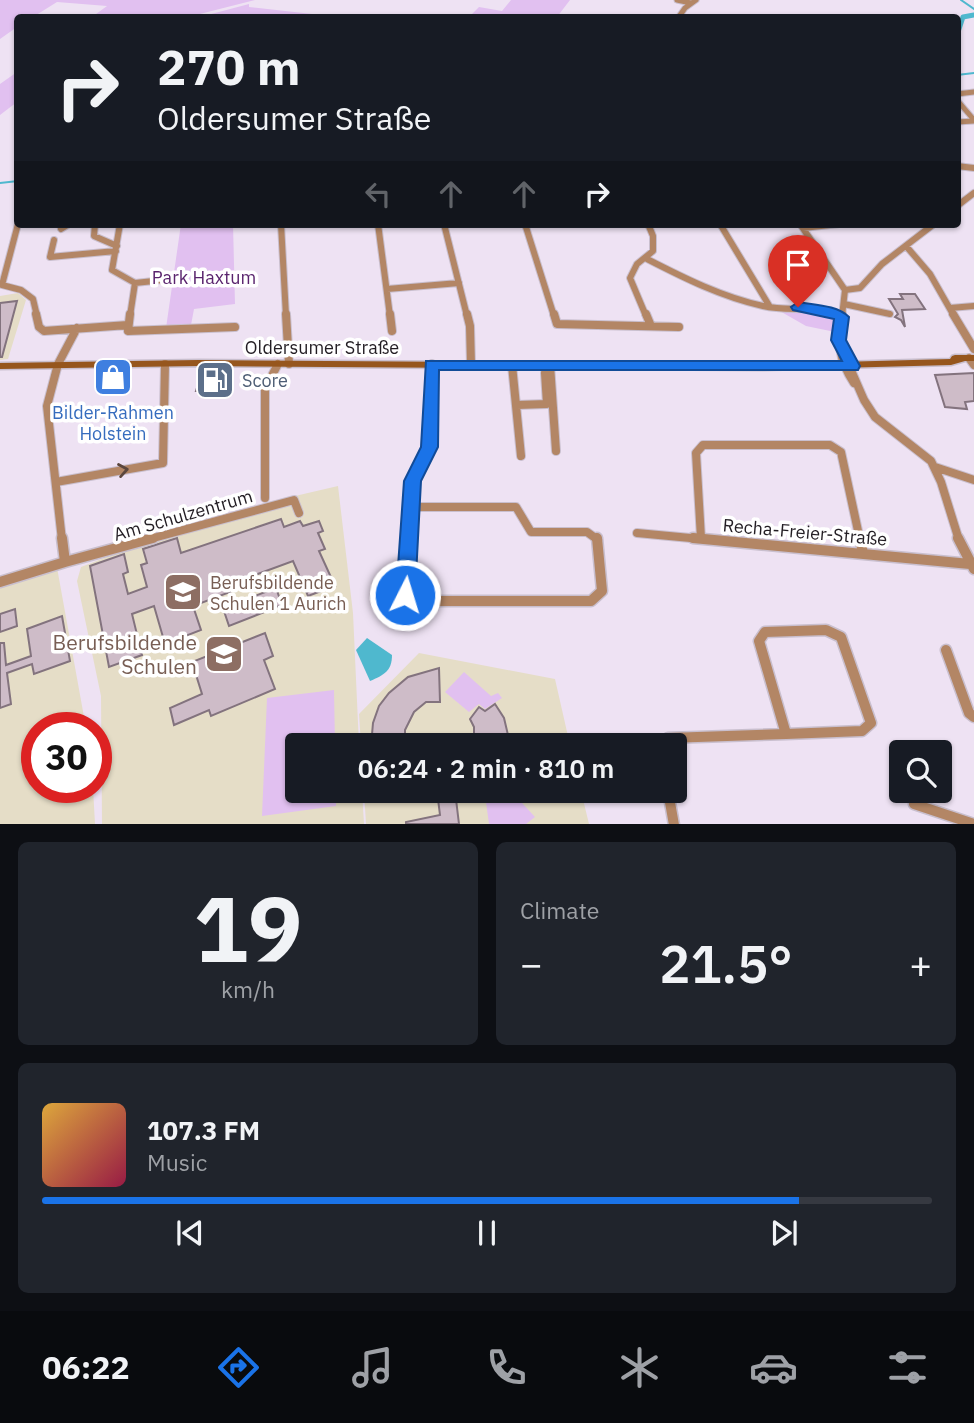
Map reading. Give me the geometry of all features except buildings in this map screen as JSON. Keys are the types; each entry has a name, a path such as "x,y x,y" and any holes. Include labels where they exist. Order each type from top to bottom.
{"main road":[{"name":"Oldersumer Straße","path":"0,366 166,363 512,365 548,369 951,362 970,358"}],"street":[{"path":"677,0 694,1"},
{"path":"682,14 694,1"},
{"path":"961,105 974,120"},
{"path":"17,228 2,285 21,290 33,299 40,327 44,331 128,325"},
{"path":"95,228 94,236 117,248"},
{"path":"120,228 113,270 135,283 163,280"},
{"path":"265,498 265,390 283,364 281,228"},
{"path":"379,228 392,331"},
{"path":"445,228 471,326 471,365"},
{"path":"526,228 557,324 679,327"},
{"path":"650,228 656,243 654,251 631,271 630,278 651,326"},
{"path":"722,228 770,307"},
{"path":"802,228 845,290 839,345 856,386 873,415 935,467 974,480"},
{"path":"845,290 860,288 882,264 929,228"},
{"path":"54,240 50,257 117,248"},
{"path":"906,246 930,274 950,308 970,358"},
{"path":"647,259 712,291 770,307 810,308 842,317"},
{"path":"135,283 128,331 235,327"},
{"path":"387,289 459,283"},
{"path":"844,304 890,314"},
{"path":"950,308 974,306"},
{"path":"65,562 47,406 58,365 77,328"},
{"path":"56,482 163,463 166,363"},
{"path":"411,507 516,507 531,532 587,532 598,539 602,591 592,601 416,601 405,595 411,507 413,481 429,452 432,365"},
{"path":"512,365 521,456"},
{"path":"517,405 547,404 548,369"},
{"path":"548,369 556,451"},
{"path":"701,538 696,453 703,445 830,445 841,452 863,553"},
{"path":"935,467 964,555 972,566"},
{"name":"Am Schulzentrum","path":"0,582 294,500 299,513"},
{"name":"Recha-Freier-Straße","path":"637,533 863,553 972,566"},
{"path":"687,737 786,734 862,731 872,723 841,637 826,629 765,632 759,641 786,734"},
{"path":"946,650 969,713 974,717"},
{"path":"670,803 674,824"},
{"path":"914,804 950,820 974,824"}],"shaded area":[{"path":"18,293 26,300 8,359 0,360 0,296"},
{"name":"Berufsbildende Schulen","path":"338,486 353,613 358,733 285,733 285,803 363,803 364,824 102,824 102,803 112,803 112,712 101,712 101,696 77,581 81,567 182,528 265,503"},
{"path":"56,562 83,712 21,712 21,803 94,803 95,824 0,824 0,577"},
{"path":"419,653 555,679 567,733 360,733 359,714"},
{"path":"365,803 584,803 589,824 366,824"}],"green space":[{"path":"0,0 255,0 200,14 96,14 107,6 57,2 38,14 14,14 14,29 0,39"},
{"path":"511,0 570,0 559,14 472,14 479,7 502,11"},
{"path":"249,4 249,7 312,14 211,14"},
{"path":"14,74 14,104 0,115 0,84"},
{"name":"Park Haxtum","path":"180,228 233,228 235,304 194,309 191,325 166,328"},
{"path":"778,310 816,311 836,318 835,332 806,326"},
{"path":"464,672 491,696 498,693 502,698 485,709 479,704 469,712 445,692"},
{"path":"334,690 335,733 285,733 285,803 336,803 336,806 262,816 267,698"},
{"path":"486,803 522,803 535,817 526,824 489,824"}],"water":[{"path":"367,638 392,655 391,665 386,672 370,681 356,650"}],"waterway":[{"path":"961,0 974,9"},
{"path":"961,23 963,17 974,15"},
{"path":"961,75 974,73"},
{"path":"0,183 14,181"}],"place":[{"name":"Bilder-Rahmen Holstein","path":"113,377"},
{"name":"Score","path":"215,380"},
{"name":"Berufsbildende Schulen 1 Aurich","path":"183,592"},
{"name":"Berufsbildende Schulen","path":"224,654"}],"route":[{"path":"405,595 413,481 429,452 432,365 852,366 839,345 842,317 827,311 798,307"}]}
